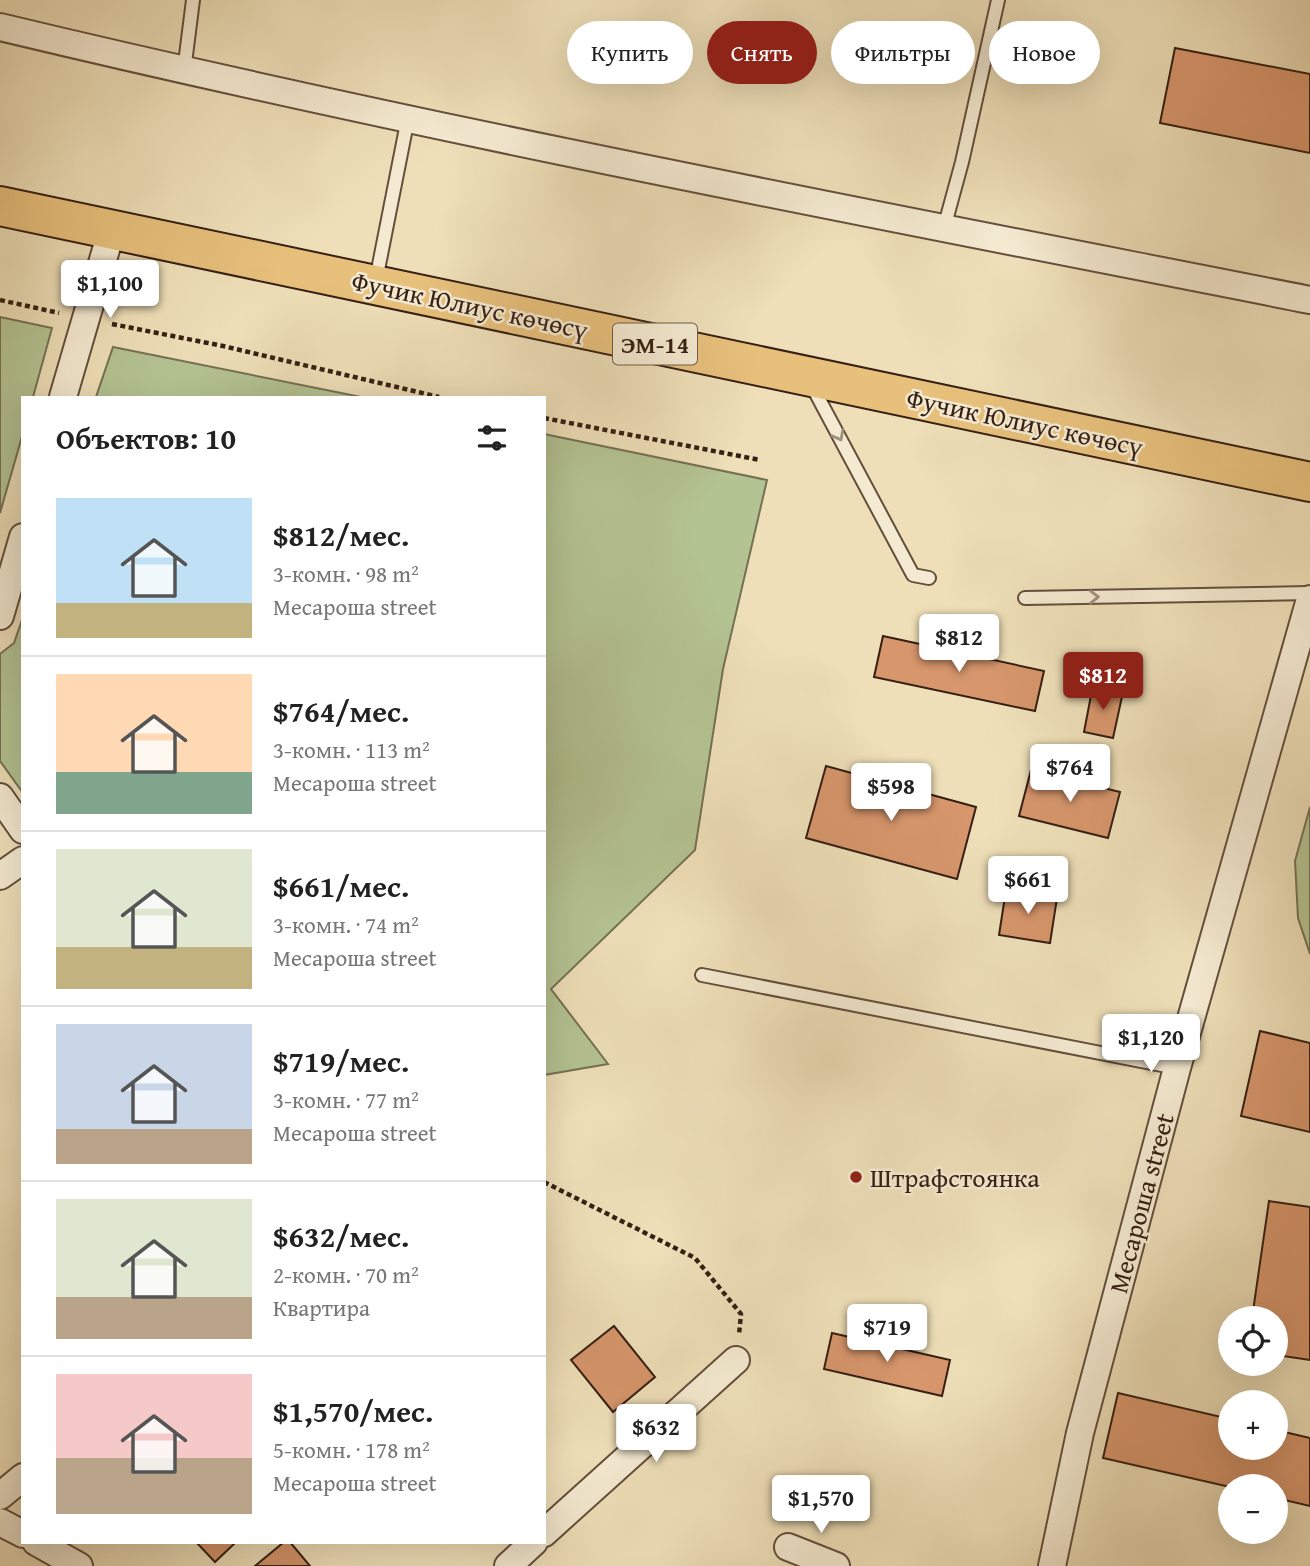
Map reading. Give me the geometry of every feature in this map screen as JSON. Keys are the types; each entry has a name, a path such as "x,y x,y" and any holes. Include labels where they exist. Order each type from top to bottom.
{"main road":[{"name":"Фучик Юлиус көчөсү","path":"0,206 1310,482"}],"street":[{"path":"0,27 184,71 408,118 1310,300"},
{"path":"63,396 112,229"},
{"path":"0,616 21,544"},
{"name":"Месароша street","path":"1057,1564 1080,1433 1177,1069 1310,599"},
{"path":"0,797 21,827"},
{"path":"0,876 21,861"},
{"path":"546,1531 736,1360"},
{"path":"0,1496 21,1479"},
{"path":"0,1522 21,1533"},
{"path":"40,1544 79,1566"},
{"path":"508,1566 532,1544"},
{"path":"788,1548 836,1566"}],"lane":[{"path":"184,71 193,0"},
{"path":"944,228 962,162 998,0"},
{"path":"375,285 408,118"},
{"path":"806,376 913,575 929,578"},
{"path":"1025,598 1310,593"},
{"path":"702,975 1177,1069"}],"path":[{"path":"0,300 223,346 435,396"},
{"path":"546,418 761,460"},
{"path":"546,1183 695,1258 741,1314 736,1360"}],"green space":[{"path":"0,317 52,328 33,396 21,396 21,440 0,513"},
{"path":"113,347 356,396 96,396"},
{"path":"546,434 767,480 723,669 695,850 551,989 608,1064 546,1075"},
{"path":"21,623 21,790 0,761 0,654 14,643"},
{"path":"1310,807 1310,954 1298,918 1295,861"}],"building":[{"path":"1175,48 1310,74 1310,153 1160,123"},
{"path":"883,636 1044,671 1035,711 874,677"},
{"path":"1093,685 1123,692 1113,738 1084,732"},
{"path":"826,766 976,807 957,879 806,838"},
{"path":"1031,770 1120,792 1108,838 1019,816"},
{"path":"1006,890 1057,898 1050,943 999,935"},
{"path":"1260,1031 1310,1043 1310,1132 1241,1116"},
{"path":"1269,1201 1310,1207 1310,1360 1288,1357 1288,1306 1254,1306"},
{"path":"614,1326 655,1377 613,1412 571,1360"},
{"path":"832,1333 950,1360 942,1396 824,1369"},
{"path":"1118,1393 1218,1416 1218,1460 1288,1460 1288,1433 1310,1438 1310,1506 1288,1501 1288,1474 1218,1474 1218,1484 1103,1458"},
{"path":"198,1544 234,1544 215,1562"},
{"path":"282,1544 292,1544 310,1566 255,1566"}],"place":[{"name":"Штрафстоянка","path":"856,1177"}]}
